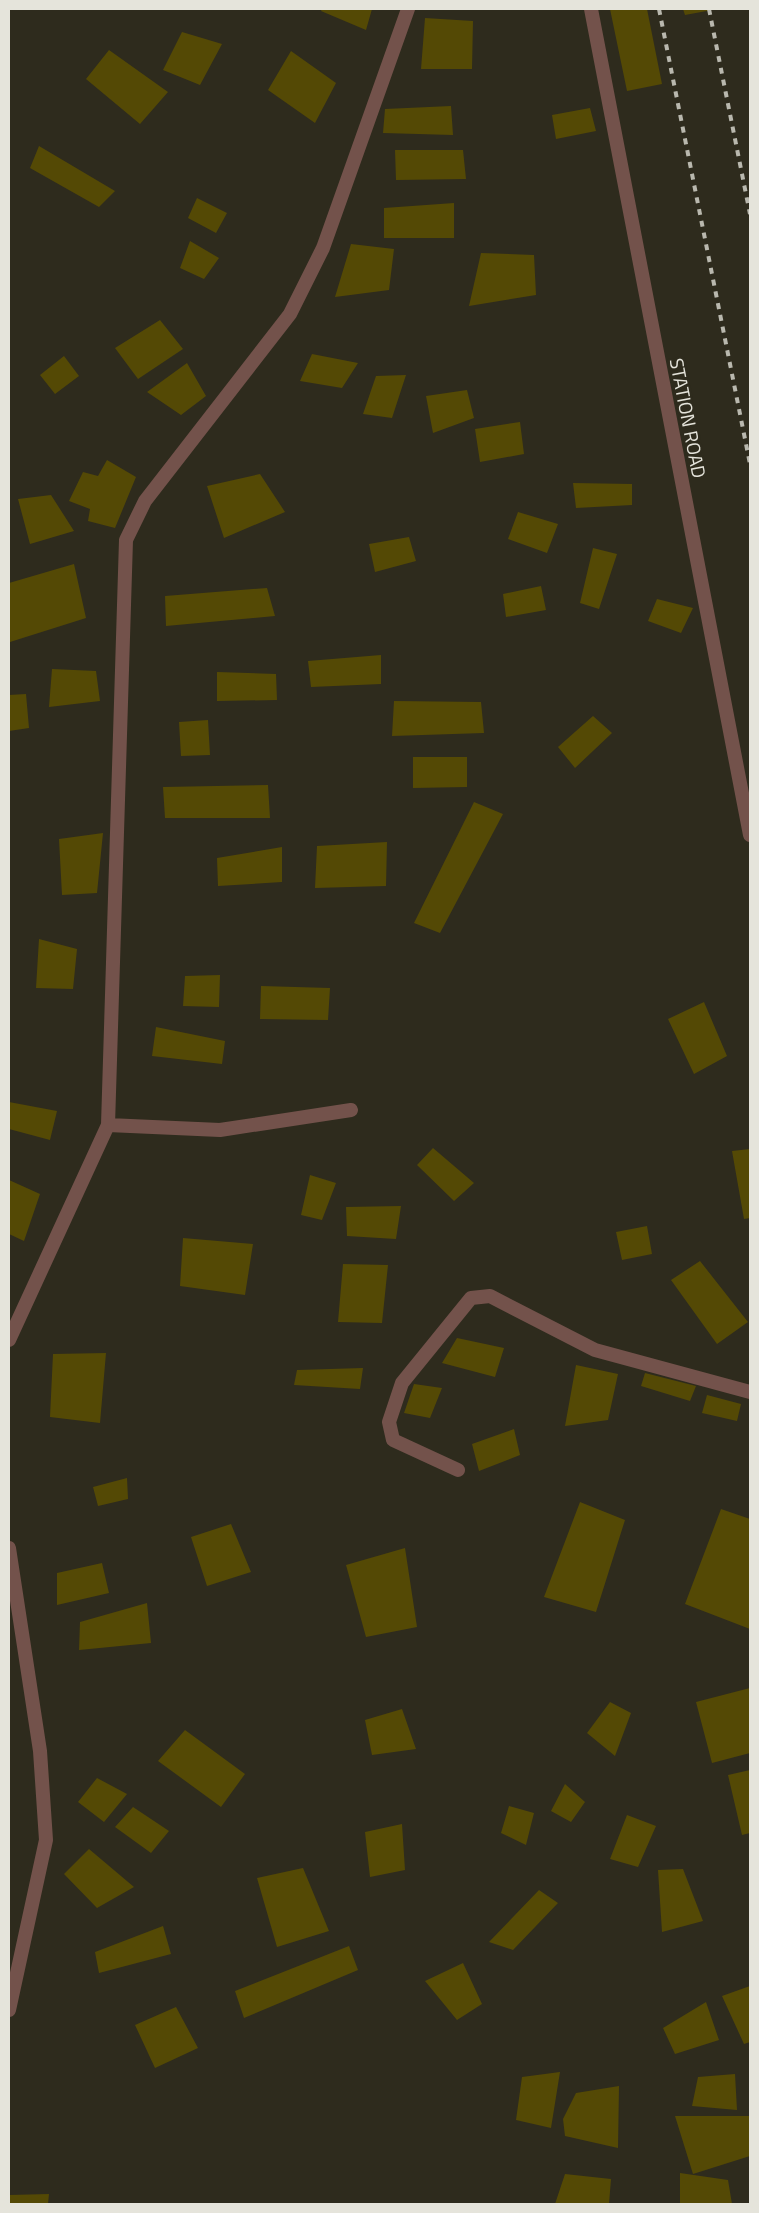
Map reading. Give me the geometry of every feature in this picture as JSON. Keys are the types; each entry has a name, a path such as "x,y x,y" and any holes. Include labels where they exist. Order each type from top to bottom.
{"street":[{"path":"9,1340 108,1125 126,540 145,500 290,314 323,248 408,9"},
{"name":"STATION ROAD","path":"591,9 750,835"},
{"path":"108,1125 220,1130 351,1110"},
{"path":"458,1470 393,1440 389,1422 402,1383 472,1298 490,1296 595,1350 750,1392"},
{"path":"9,1548 40,1752 46,1840 13,1965 9,2010"}],"building":[{"path":"322,9 372,9 366,30 321,11"},
{"path":"610,9 647,9 662,84 627,91"},
{"path":"683,9 712,9 712,10 685,15"},
{"path":"425,18 473,21 472,69 421,69"},
{"path":"182,32 222,44 200,85 163,70"},
{"path":"109,50 168,92 140,124 86,79"},
{"path":"291,51 336,83 315,123 268,90"},
{"path":"451,106 453,135 383,133 385,109"},
{"path":"590,108 596,131 556,139 552,115"},
{"path":"39,146 115,191 99,207 30,168"},
{"path":"395,150 463,150 466,179 396,180"},
{"path":"197,198 227,213 216,233 188,218"},
{"path":"454,203 454,238 384,238 384,208"},
{"path":"190,241 219,258 204,279 180,268"},
{"path":"351,244 394,249 389,290 335,297"},
{"path":"481,253 534,255 536,295 469,306"},
{"path":"160,320 183,349 138,379 115,348"},
{"path":"312,354 358,363 342,388 300,381"},
{"path":"64,356 79,376 55,394 40,375"},
{"path":"187,363 206,396 181,415 147,392"},
{"path":"406,375 392,418 363,414 376,376"},
{"path":"467,390 474,418 433,433 426,396"},
{"path":"520,422 524,454 480,462 475,429"},
{"path":"107,460 136,477 115,528 88,521 90,509 69,501 83,472 98,476"},
{"path":"260,474 285,512 224,538 207,486"},
{"path":"573,483 632,484 632,505 576,508"},
{"path":"51,495 74,531 30,544 18,499"},
{"path":"518,512 558,524 547,553 508,539"},
{"path":"409,537 416,561 375,572 369,544"},
{"path":"593,548 617,554 599,609 580,603"},
{"path":"74,564 86,618 10,642 9,583"},
{"path":"541,586 546,610 506,617 503,594"},
{"path":"267,588 275,616 166,626 165,596"},
{"path":"657,599 693,608 681,633 648,621"},
{"path":"381,655 381,684 311,687 308,661"},
{"path":"52,669 96,671 100,701 49,707"},
{"path":"217,672 276,674 277,700 217,701"},
{"path":"26,694 29,728 9,731 9,695"},
{"path":"394,701 481,702 484,733 392,736"},
{"path":"593,716 612,733 575,768 558,747"},
{"path":"208,720 210,755 181,756 179,722"},
{"path":"413,757 467,757 467,787 413,788"},
{"path":"268,785 270,818 165,818 163,787"},
{"path":"474,802 503,814 440,933 414,923"},
{"path":"103,833 97,893 62,895 59,839"},
{"path":"387,842 386,886 315,888 317,846"},
{"path":"282,847 282,882 218,886 217,858"},
{"path":"39,939 77,949 73,989 36,988"},
{"path":"220,975 219,1007 183,1006 185,976"},
{"path":"261,986 330,988 328,1020 260,1019"},
{"path":"704,1002 727,1056 694,1074 668,1019"},
{"path":"156,1027 225,1041 222,1064 152,1056"},
{"path":"9,1102 57,1111 50,1140 9,1129"},
{"path":"433,1148 474,1183 454,1201 417,1165"},
{"path":"750,1149 750,1218 744,1219 732,1151"},
{"path":"310,1175 336,1183 322,1220 301,1215"},
{"path":"9,1180 40,1194 24,1241 9,1234"},
{"path":"401,1206 396,1239 347,1236 346,1207"},
{"path":"647,1226 652,1254 622,1260 616,1232"},
{"path":"183,1238 253,1244 245,1295 180,1286"},
{"path":"700,1261 748,1322 717,1344 671,1280"},
{"path":"343,1264 388,1265 382,1323 338,1322"},
{"path":"457,1338 504,1348 495,1377 442,1363"},
{"path":"106,1353 100,1423 50,1417 53,1354"},
{"path":"576,1365 618,1374 608,1420 565,1426"},
{"path":"363,1368 360,1389 294,1385 297,1370"},
{"path":"645,1373 696,1386 690,1401 641,1386"},
{"path":"414,1384 442,1388 430,1418 404,1413"},
{"path":"707,1395 741,1404 737,1421 702,1413"},
{"path":"514,1429 520,1455 479,1471 472,1444"},
{"path":"127,1478 128,1499 98,1506 93,1487"},
{"path":"580,1502 625,1520 596,1612 544,1597"},
{"path":"721,1509 750,1519 750,1629 685,1604"},
{"path":"231,1524 251,1572 207,1586 191,1537"},
{"path":"405,1548 417,1627 366,1637 346,1565"},
{"path":"102,1563 109,1593 57,1605 57,1573"},
{"path":"147,1603 151,1643 79,1650 80,1622"},
{"path":"750,1688 750,1753 712,1763 696,1702"},
{"path":"610,1702 631,1713 615,1756 587,1733"},
{"path":"402,1709 416,1749 372,1755 365,1720"},
{"path":"185,1730 245,1774 221,1807 158,1761"},
{"path":"750,1770 750,1833 742,1835 728,1775"},
{"path":"97,1778 127,1794 104,1822 78,1802"},
{"path":"565,1784 585,1802 571,1822 551,1811"},
{"path":"509,1806 534,1813 526,1845 501,1833"},
{"path":"133,1807 169,1831 151,1853 115,1827"},
{"path":"627,1815 656,1826 638,1867 610,1859"},
{"path":"402,1824 405,1870 370,1877 365,1832"},
{"path":"89,1849 134,1887 97,1908 64,1874"},
{"path":"303,1868 329,1931 277,1947 257,1878"},
{"path":"683,1869 703,1921 662,1932 658,1870"},
{"path":"539,1890 558,1903 513,1950 489,1942"},
{"path":"163,1926 171,1954 99,1973 95,1952"},
{"path":"349,1946 358,1970 244,2018 235,1991"},
{"path":"463,1963 482,2004 457,2020 425,1981"},
{"path":"750,1986 750,2042 744,2044 722,1996"},
{"path":"706,2002 719,2040 675,2054 663,2028"},
{"path":"176,2007 198,2048 155,2068 135,2025"},
{"path":"560,2072 551,2128 516,2120 522,2077"},
{"path":"735,2074 737,2110 692,2106 698,2077"},
{"path":"619,2086 618,2148 565,2136 563,2119 576,2093"},
{"path":"675,2116 750,2116 750,2156 693,2174"},
{"path":"680,2173 728,2180 732,2204 680,2204"},
{"path":"565,2174 611,2179 609,2204 555,2204"},
{"path":"49,2194 48,2204 9,2204 9,2195"}],"railway":[{"path":"659,9 750,464"},
{"path":"709,9 750,214"}]}
